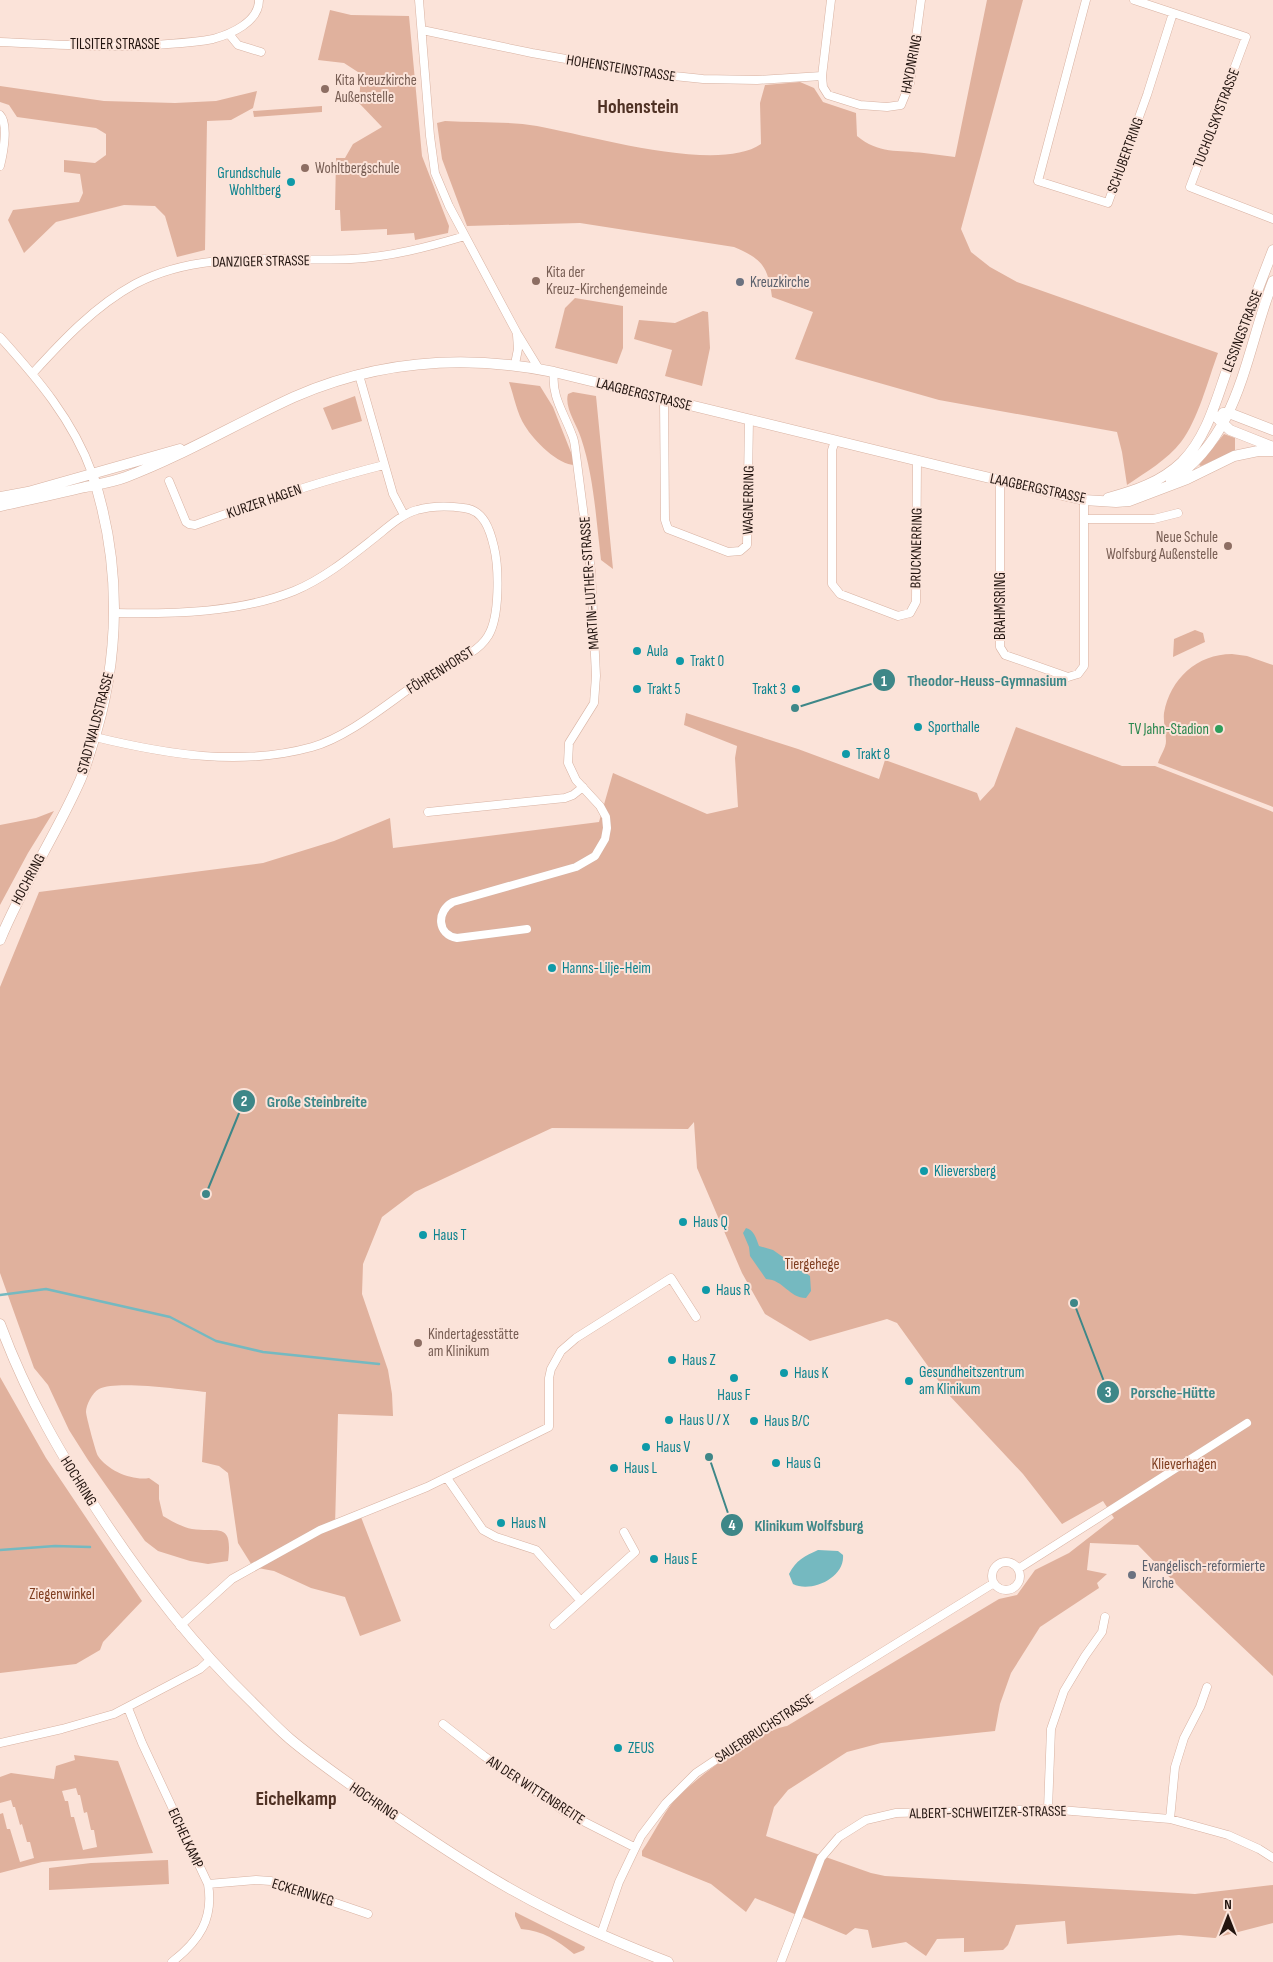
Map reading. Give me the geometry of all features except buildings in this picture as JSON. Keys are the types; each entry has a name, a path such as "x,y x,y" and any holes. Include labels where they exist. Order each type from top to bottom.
{"street":[{"name":"TILSITER STRASSE","path":"0,42 147,46 213,39 229,34 253,17 258,10 259,0"},
{"path":"419,0 430,136 435,173 449,206 539,369"},
{"path":"822,76 831,0"},
{"name":"HAYDNRING","path":"822,76 823,87 828,96 860,105 887,107 901,105 910,83 922,0"},
{"name":"SCHUBERTRING","path":"1086,0 1038,181 1108,203 1147,95 1173,13"},
{"path":"1134,0 1173,13"},
{"name":"TUCHOLSKYSTRASSE","path":"1173,13 1246,37 1190,187 1273,219"},
{"name":"HOHENSTEINSTRASSE","path":"422,30 532,54 645,74 703,79 757,80 822,76"},
{"path":"229,34 238,45 261,52"},
{"path":"0,115 4,119 5,127 0,166"},
{"name":"DANZIGER STRASSE","path":"33,374 67,336 108,302 135,284 169,270 216,260 353,258 393,254 430,247 466,236"},
{"name":"LESSINGSTRASSE","path":"1212,413 1273,250"},
{"name":"LESSINGSTRASSE","path":"1228,413 1273,280"},
{"path":"515,364 518,349 517,332"},
{"path":"0,337 44,387 83,448 92,473"},
{"name":"LAAGBERGSTRASSE","path":"0,506 124,478 165,461 294,398 337,380 425,362 461,361 515,364 554,372 1084,500 1129,501 1188,479 1240,454 1273,449"},
{"name":"MARTIN-LUTHER-STRASSE","path":"527,929 457,938 450,937 446,933 441,926 440,918 442,911 453,902 576,867 595,856 606,839 606,818 600,806 571,772 568,753 573,735 594,704 596,676 591,571 576,455 573,437 555,397 552,384 554,372"},
{"path":"359,375 384,465 404,515"},
{"name":"WAGNERRING","path":"664,399 665,520 668,529 728,552 740,551 747,545 749,419"},
{"path":"1212,413 1228,413 1273,430"},
{"path":"1212,413 1240,435 1273,449"},
{"name":"LAAGBERGSTRASSE","path":"1100,501 1145,487 1169,473 1194,448 1212,413"},
{"name":"LAAGBERGSTRASSE","path":"1158,490 1197,460 1224,424 1228,413"},
{"name":"BRUCKNERRING","path":"835,441 832,450 832,584 840,594 898,616 910,613 916,602 917,460"},
{"name":"LAAGBERGSTRASSE","path":"0,497 28,492 196,446"},
{"name":"KURZER HAGEN","path":"169,481 186,522 195,525 286,493 384,465"},
{"name":"STADTWALDSTRASSE","path":"60,820 79,783 94,737 110,674 115,613 112,561 92,473"},
{"name":"BRAHMSRING","path":"1000,481 1000,647 1005,656 1068,678 1078,674 1084,666 1084,500"},
{"name":"FÖHRENHORST","path":"94,737 143,748 205,756 269,756 315,746 358,724 425,678 483,643 490,634 494,623 497,570 495,551 486,523 479,514 471,509 423,508 404,515 314,582 285,594 220,609 179,613 115,613"},
{"name":"LAAGBERGSTRASSE","path":"1084,519 1154,519 1178,513"},
{"path":"428,812 565,798 573,795 583,787"},
{"name":"HOCHRING","path":"0,940 13,908 60,820"},
{"path":"180,1626 211,1597 246,1570 320,1530 427,1487 549,1427 548,1392 551,1369 561,1351 576,1338 671,1278 696,1317"},
{"name":"HOCHRING","path":"0,1324 19,1374 69,1469 140,1575 180,1626 210,1660 290,1739 332,1773 445,1850 522,1895 601,1934 668,1962"},
{"path":"1018,1569 1247,1423"},
{"path":"447,1478 483,1530 496,1537 536,1550 580,1600"},
{"path":"554,1625 635,1552 624,1532"},
{"path":"1009,1562 1018,1569 1019,1579 1013,1588 1002,1589 994,1583 992,1572 998,1564 1009,1562"},
{"name":"SAUERBRUCHSTRASSE","path":"601,1934 619,1882 634,1847 666,1803 696,1773 810,1698 994,1583"},
{"path":"1048,1809 1051,1728 1064,1691 1102,1632 1106,1617"},
{"path":"0,1743 91,1721 128,1708 200,1669 210,1660"},
{"path":"1170,1818 1175,1768 1184,1738 1200,1707 1207,1687"},
{"name":"EICHELKAMP","path":"128,1708 142,1743 208,1884 209,1912 204,1927 191,1944 172,1962"},
{"name":"AN DER WITTENBREITE","path":"443,1724 484,1756 568,1812 634,1847"},
{"name":"ALBERT-SCHWEITZER-STRASSE","path":"781,1962 821,1858 839,1837 866,1820 896,1813 1048,1809 1170,1818 1228,1835 1259,1849 1273,1858"},
{"name":"ECKERNWEG","path":"208,1884 256,1880 271,1881 368,1914"}],"green space":[{"path":"987,0 1023,0 961,229 971,252 990,267 1017,282 1218,353 1198,411 1181,442 1163,460 1127,485 1117,432 939,400 795,359 813,312 772,297 766,271 762,265 751,256 734,247 580,223 467,226 442,159 437,123 445,121 526,124 619,144 685,154 715,155 741,152 761,144 760,103 765,85 800,82 814,88 823,102 856,113 857,136 873,146 889,150 955,157"},
{"path":"330,10 351,15 409,16 422,156 449,226 448,233 415,240 414,233 387,235 387,229 341,231 340,210 335,210 336,158 345,158 353,144 382,127 359,103 361,74 344,63 318,60"},
{"path":"0,86 104,101 175,103 216,101 257,91 253,108 231,120 207,121 205,250 177,257 165,216 155,206 124,205 56,222 24,253 8,220 13,210 79,202 83,193 80,174 64,172 64,160 95,163 106,155 106,134 96,128 17,117 9,105 0,102"},
{"path":"322,106 322,112 254,117 253,111"},
{"path":"575,298 623,306 623,348 617,364 555,348 565,308"},
{"path":"703,311 708,312 710,348 702,386 665,376 672,350 634,339 639,320 675,323"},
{"path":"509,382 540,386 553,407 576,465 569,464 555,457 529,432 520,416"},
{"path":"573,392 596,396 613,569 601,560 589,468 567,399 568,394"},
{"path":"355,396 362,421 332,430 323,408"},
{"path":"1224,434 1235,438 1235,451 1201,466 1199,465"},
{"path":"1195,630 1203,633 1205,642 1173,657 1174,639"},
{"name":"TV Jahn-Stadion","path":"1232,654 1247,656 1273,665 1273,807 1158,763 1166,744 1164,713 1172,689 1187,671 1207,658"},
{"path":"686,713 798,749 879,779 885,760 977,793 980,801 994,786 1016,727 1122,766 1155,766 1273,812 1273,1676 1180,1588 1138,1545 1090,1543 1087,1570 1107,1574 1097,1583 1099,1588 1040,1627 1011,1673 1000,1704 995,1731 881,1743 847,1752 788,1790 774,1807 766,1836 871,1873 885,1876 1195,1894 1273,1885 1273,1923 1215,1938 1179,1935 1067,1944 1065,1921 1016,1925 1008,1945 1003,1950 964,1952 964,1938 937,1939 926,1956 906,1942 872,1948 868,1930 855,1928 846,1935 755,1898 746,1912 711,1884 642,1856 642,1851 673,1802 710,1769 760,1736 787,1726 999,1599 1017,1595 1035,1570 1069,1553 1114,1518 1103,1501 1062,1524 1023,1474 948,1394 897,1323 887,1319 810,1341 765,1314 742,1273 697,1168 694,1122 688,1129 552,1128 415,1192 382,1217 363,1264 362,1294 388,1370 393,1416 338,1414 335,1526 361,1517 401,1621 360,1636 345,1597 311,1588 274,1571 253,1567 238,1543 228,1473 219,1466 202,1462 206,1392 135,1385 108,1386 99,1389 90,1399 86,1412 97,1453 102,1461 121,1474 143,1479 149,1478 159,1485 159,1499 163,1516 188,1528 222,1531 226,1534 229,1548 228,1561 208,1564 190,1561 158,1551 145,1541 88,1460 69,1430 48,1385 34,1368 0,1273 0,987 39,892 263,863 334,841 390,818 393,848 599,822 613,773 707,814 738,807 735,758 737,746 684,725"},
{"path":"54,811 28,853 0,905 0,825 36,818"},
{"name":"Ziegenwinkel","path":"0,1377 46,1458 142,1601 103,1642 100,1650 76,1664 0,1673"},
{"path":"74,1755 118,1761 153,1853 42,1862 0,1873 0,1814 3,1813 7,1829 10,1829 20,1862 34,1858 30,1842 27,1842 22,1824 20,1825 11,1800 0,1803 0,1777 11,1773 54,1779 56,1766 75,1760","holes":["76,1788 78,1795 80,1795 84,1813 87,1812 91,1830 94,1830 97,1847 83,1850 74,1817 71,1817 68,1801 65,1801 62,1791"]},
{"path":"168,1860 169,1884 49,1890 49,1868 91,1863"},
{"path":"515,1912 585,1947 584,1950 574,1954 562,1944 549,1937 521,1929"}],"water":[{"path":"746,1228 753,1232 759,1246 773,1250 810,1276 811,1291 806,1298 795,1295 777,1282 766,1279 750,1256 749,1247 743,1233"},
{"path":"818,1550 838,1551 843,1555 839,1570 826,1582 817,1585 800,1586 793,1584 789,1574 795,1565"}],"waterway":[{"path":"0,1295 46,1289 170,1317 216,1341 263,1352 379,1364"},
{"path":"0,1550 55,1546 90,1547"}],"place":[{"name":"Kita Kreuzkirche Außenstelle","path":"325,89"},
{"name":"Wohltbergschule","path":"305,168"},
{"name":"Grundschule Wohltberg","path":"291,182"},
{"name":"Kita der Kreuz-Kirchengemeinde","path":"536,281"},
{"name":"Kreuzkirche","path":"740,282"},
{"name":"Neue Schule Wolfsburg Außenstelle","path":"1228,546"},
{"name":"Aula","path":"637,651"},
{"name":"Trakt 0","path":"680,661"},
{"name":"Trakt 5","path":"637,689"},
{"name":"Trakt 3","path":"796,689"},
{"name":"Theodor-Heuss-Gymnasium","path":"795,708"},
{"name":"Sporthalle","path":"918,727"},
{"name":"TV Jahn-Stadion","path":"1219,729"},
{"name":"Trakt 8","path":"846,754"},
{"name":"Hanns-Lilje-Heim","path":"552,968"},
{"name":"Klieversberg","path":"924,1171"},
{"name":"Große Steinbreite","path":"206,1194"},
{"name":"Haus Q","path":"683,1222"},
{"name":"Haus T","path":"423,1235"},
{"name":"Haus R","path":"706,1290"},
{"name":"Porsche-Hütte","path":"1074,1303"},
{"name":"Kindertagesstätte am Klinikum","path":"418,1343"},
{"name":"Haus Z","path":"672,1360"},
{"name":"Haus K","path":"784,1373"},
{"name":"Haus F","path":"734,1378"},
{"name":"Gesundheitszentrum am Klinikum","path":"909,1381"},
{"name":"Haus U / X","path":"669,1420"},
{"name":"Haus B/C","path":"754,1421"},
{"name":"Haus V","path":"646,1447"},
{"name":"Klinikum Wolfsburg","path":"709,1457"},
{"name":"Haus G","path":"776,1463"},
{"name":"Haus L","path":"614,1468"},
{"name":"Haus N","path":"501,1523"},
{"name":"Haus E","path":"654,1559"},
{"name":"Evangelisch-reformierte Kirche","path":"1132,1575"},
{"name":"ZEUS","path":"618,1748"}],"district":[{"name":"Hohenstein","path":"638,106"},
{"name":"Eichelkamp","path":"296,1798"}],"park label":[{"name":"Tiergehege","path":"812,1264"},
{"name":"Klieverhagen","path":"1184,1464"}]}
